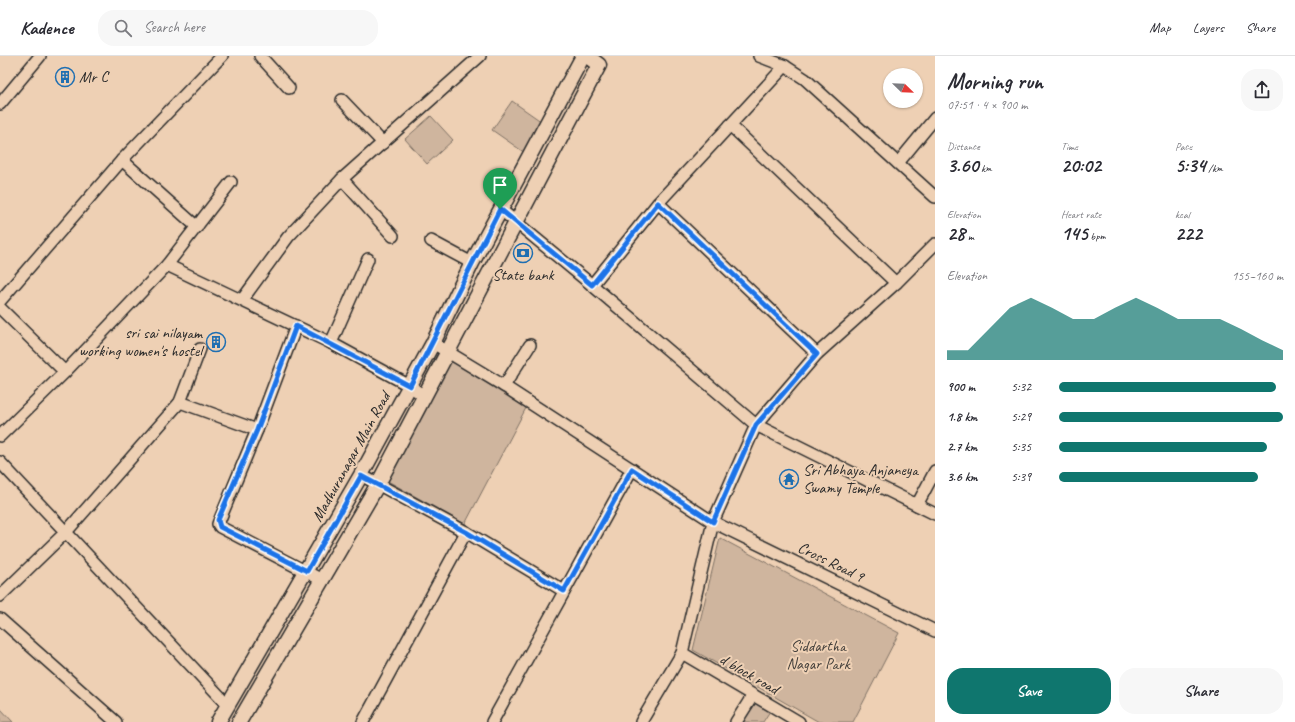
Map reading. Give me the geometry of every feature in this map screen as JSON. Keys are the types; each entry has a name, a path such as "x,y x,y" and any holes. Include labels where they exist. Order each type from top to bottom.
{"street":[{"path":"0,104 40,56"},
{"path":"0,301 122,160 222,56"},
{"path":"260,56 289,88"},
{"path":"242,300 288,237 342,179 480,56"},
{"name":"Madhuranagar Main Road","path":"218,722 361,476 433,343 500,209 583,56"},
{"path":"239,722 378,484 449,352 601,61 587,56"},
{"path":"759,56 785,66 805,79 935,197"},
{"path":"592,285 658,203 785,66"},
{"path":"342,100 383,142"},
{"path":"898,163 935,118"},
{"path":"730,124 896,283"},
{"path":"122,160 160,196 197,227"},
{"path":"342,179 393,236"},
{"path":"0,436 65,372 167,265 231,182"},
{"path":"658,203 817,354"},
{"path":"500,209 592,285 756,425 935,514"},
{"path":"431,241 472,263"},
{"path":"641,722 682,653 713,522 756,425 817,354 896,283 935,244"},
{"path":"331,343 368,259"},
{"path":"167,265 331,343 410,386 425,397"},
{"path":"0,308 65,372"},
{"path":"296,326 257,430 218,524 220,527 322,580"},
{"name":"Cross Road 9","path":"433,343 504,386 713,522 935,631"},
{"path":"504,386 530,345"},
{"path":"0,596 66,531 180,402 200,349"},
{"path":"180,402 257,430"},
{"path":"0,462 228,705"},
{"path":"492,722 632,469"},
{"path":"917,505 935,471"},
{"path":"361,476 466,532 564,591"},
{"path":"363,722 466,532"},
{"path":"0,619 116,722"},
{"name":"d block road","path":"682,653 799,722"},
{"path":"736,722 753,695"}],"green space":[{"path":"512,101 545,124 525,153 492,130"},
{"path":"431,116 453,140 427,164 405,139"},
{"path":"438,353 526,408 465,524 375,474"},
{"name":"Siddartha Nagar Park","path":"720,538 899,633 853,722 819,722 693,650"},
{"path":"756,702 770,711 763,722 743,722"},
{"path":"0,708 13,722 0,722"}],"place":[{"name":"Mr C","path":"65,77"},
{"name":"State bank","path":"523,253"},
{"name":"sri sai nilayam working women's hostel","path":"216,342"},
{"name":"Sri Abhaya Anjaneya Swamy Temple","path":"789,479"}],"route":[{"path":"658,203 817,354 756,425 713,522 632,469 564,591 466,532 361,476 307,571 220,527 218,520 257,430 296,326 331,343 410,386 500,209 592,285 658,203"}]}
